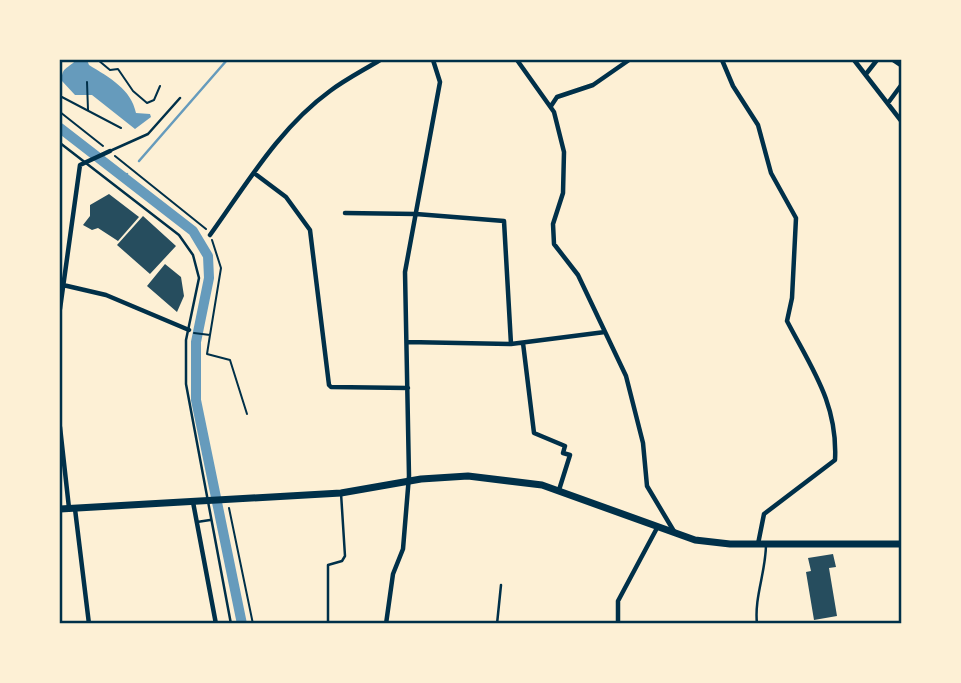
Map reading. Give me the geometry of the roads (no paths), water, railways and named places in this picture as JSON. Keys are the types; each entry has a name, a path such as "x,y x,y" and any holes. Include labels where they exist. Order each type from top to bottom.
{"highway":[{"path":"60,509 208,501 228,504 341,494 409,481 468,476 530,482 559,490 695,540 762,544 901,544"}],"street":[{"path":"210,235 254,173 297,121 329,91 380,60"},
{"path":"386,624 393,574 403,549 409,481 405,272 440,82 433,60"},
{"path":"517,60 551,106 564,152 563,194 553,224 554,244 578,275 626,376 643,443 648,486 676,534"},
{"path":"551,106 557,97 593,85 629,60"},
{"path":"722,60 733,86 758,125 771,173 796,218 793,298 787,321 821,385 837,430 835,460 764,514 762,544"},
{"path":"855,60 860,71 866,74 901,122"},
{"path":"866,74 877,60"},
{"path":"893,60 901,66"},
{"path":"888,103 901,84"},
{"path":"60,309 80,165 110,151"},
{"path":"254,173 286,197 310,230 329,385 408,388"},
{"path":"345,213 416,214 503,221 511,344"},
{"path":"63,285 106,295 190,331"},
{"path":"407,342 511,344 605,331"},
{"path":"523,342 534,433 565,446 563,453 570,455 559,490"},
{"path":"60,427 89,624"},
{"path":"193,502 216,624"},
{"path":"618,624 618,601 657,528"}],"lane":[{"path":"110,151 148,134 180,98"},
{"path":"60,143 179,235 193,255 199,278 190,331 186,384 208,501 209,520 231,624"},
{"path":"328,624 328,565 342,561 345,556 341,494"},
{"path":"197,522 209,520"},
{"path":"757,624 755,607 764,578 762,544"},
{"path":"496,624 501,585"}],"water":[{"path":"76,60 87,60 89,65 112,80 130,97 136,113 150,114 151,117 135,129 92,95 75,95 62,81 62,76"}],"waterway":[{"path":"139,161 227,60"},
{"path":"60,128 193,231 208,256 209,278 196,342 196,400 242,624"},
{"path":"124,178 127,174"}]}
